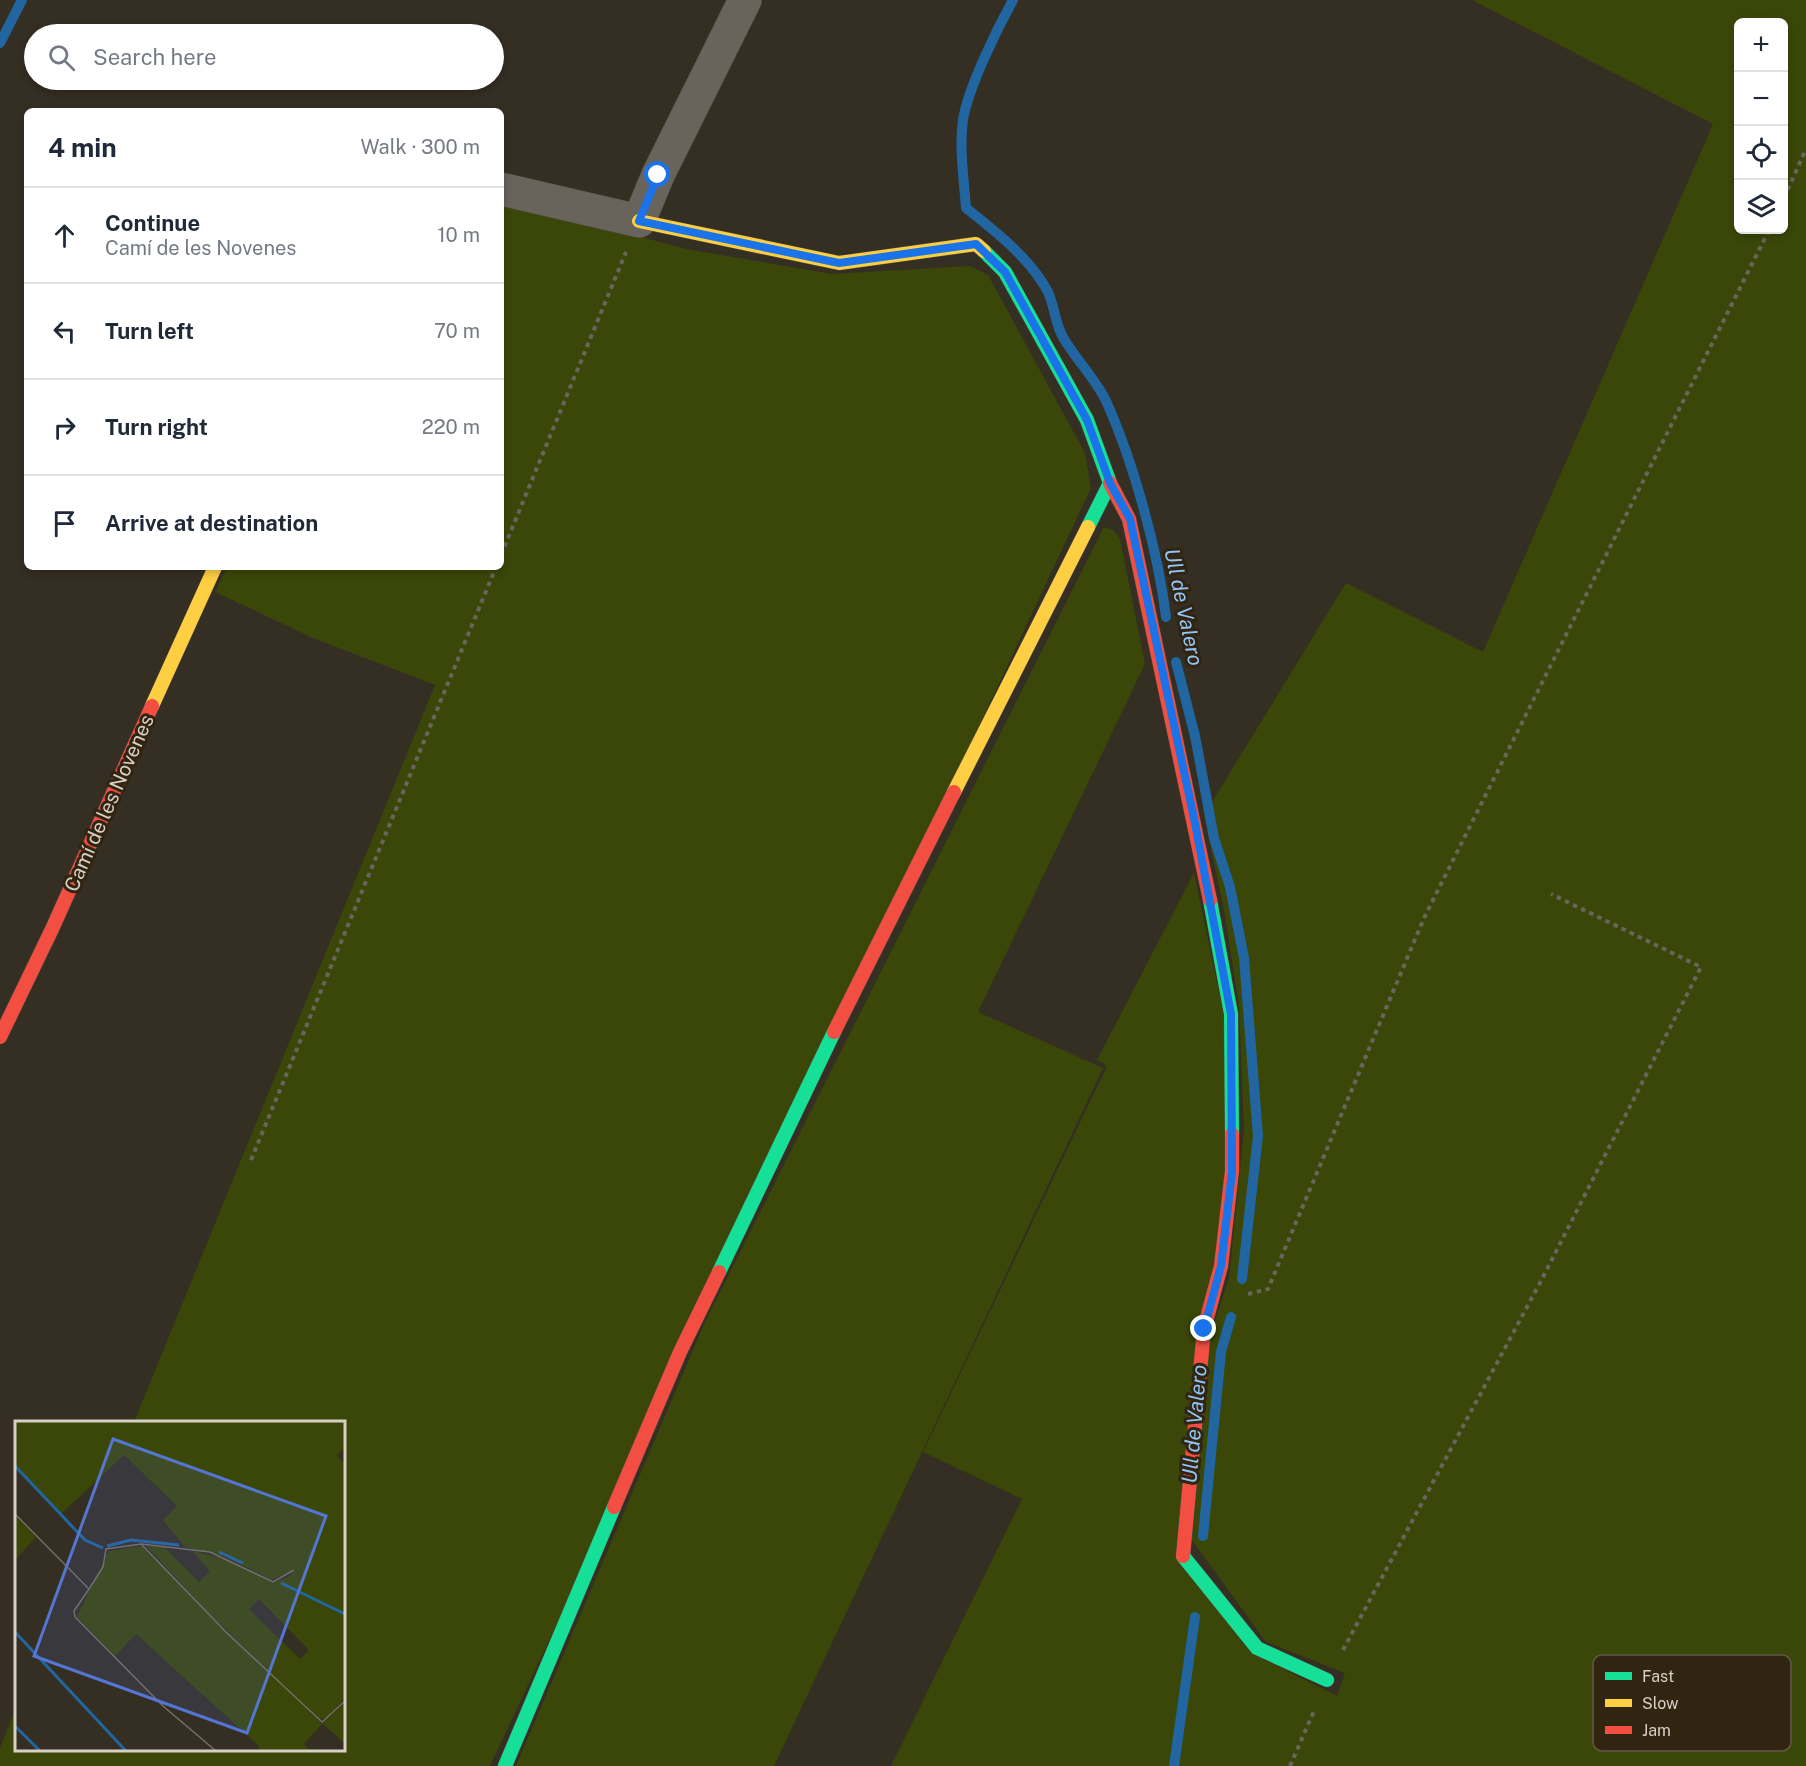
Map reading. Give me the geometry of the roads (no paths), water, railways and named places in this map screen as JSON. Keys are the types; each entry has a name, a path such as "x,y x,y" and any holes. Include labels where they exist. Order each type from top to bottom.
{"street":[{"path":"639,221 658,175 745,0"},
{"path":"504,190 839,263 976,244 1005,272 1087,420 1110,483 1130,519 1195,823 1231,1014 1232,1172 1221,1266 1204,1329 1183,1556 1257,1648 1327,1680"},
{"path":"505,1766 680,1352 858,982 1110,483"},
{"name":"Camí de les Novenes","path":"0,1037 53,927 214,570"}],"waterway":[{"path":"0,43 22,0"},
{"name":"Ull de Valero","path":"1013,0 984,59 963,120 962,164 966,208 1012,246 1041,280 1048,292 1061,334 1107,403 1144,509 1166,617"},
{"name":"Ull de Valero","path":"1176,662 1195,736 1214,838 1230,887 1244,958 1258,1136 1242,1279"},
{"name":"Ull de Valero","path":"1203,1536 1221,1352 1231,1317"},
{"name":"Ull de Valero","path":"1174,1766 1195,1617"}]}
